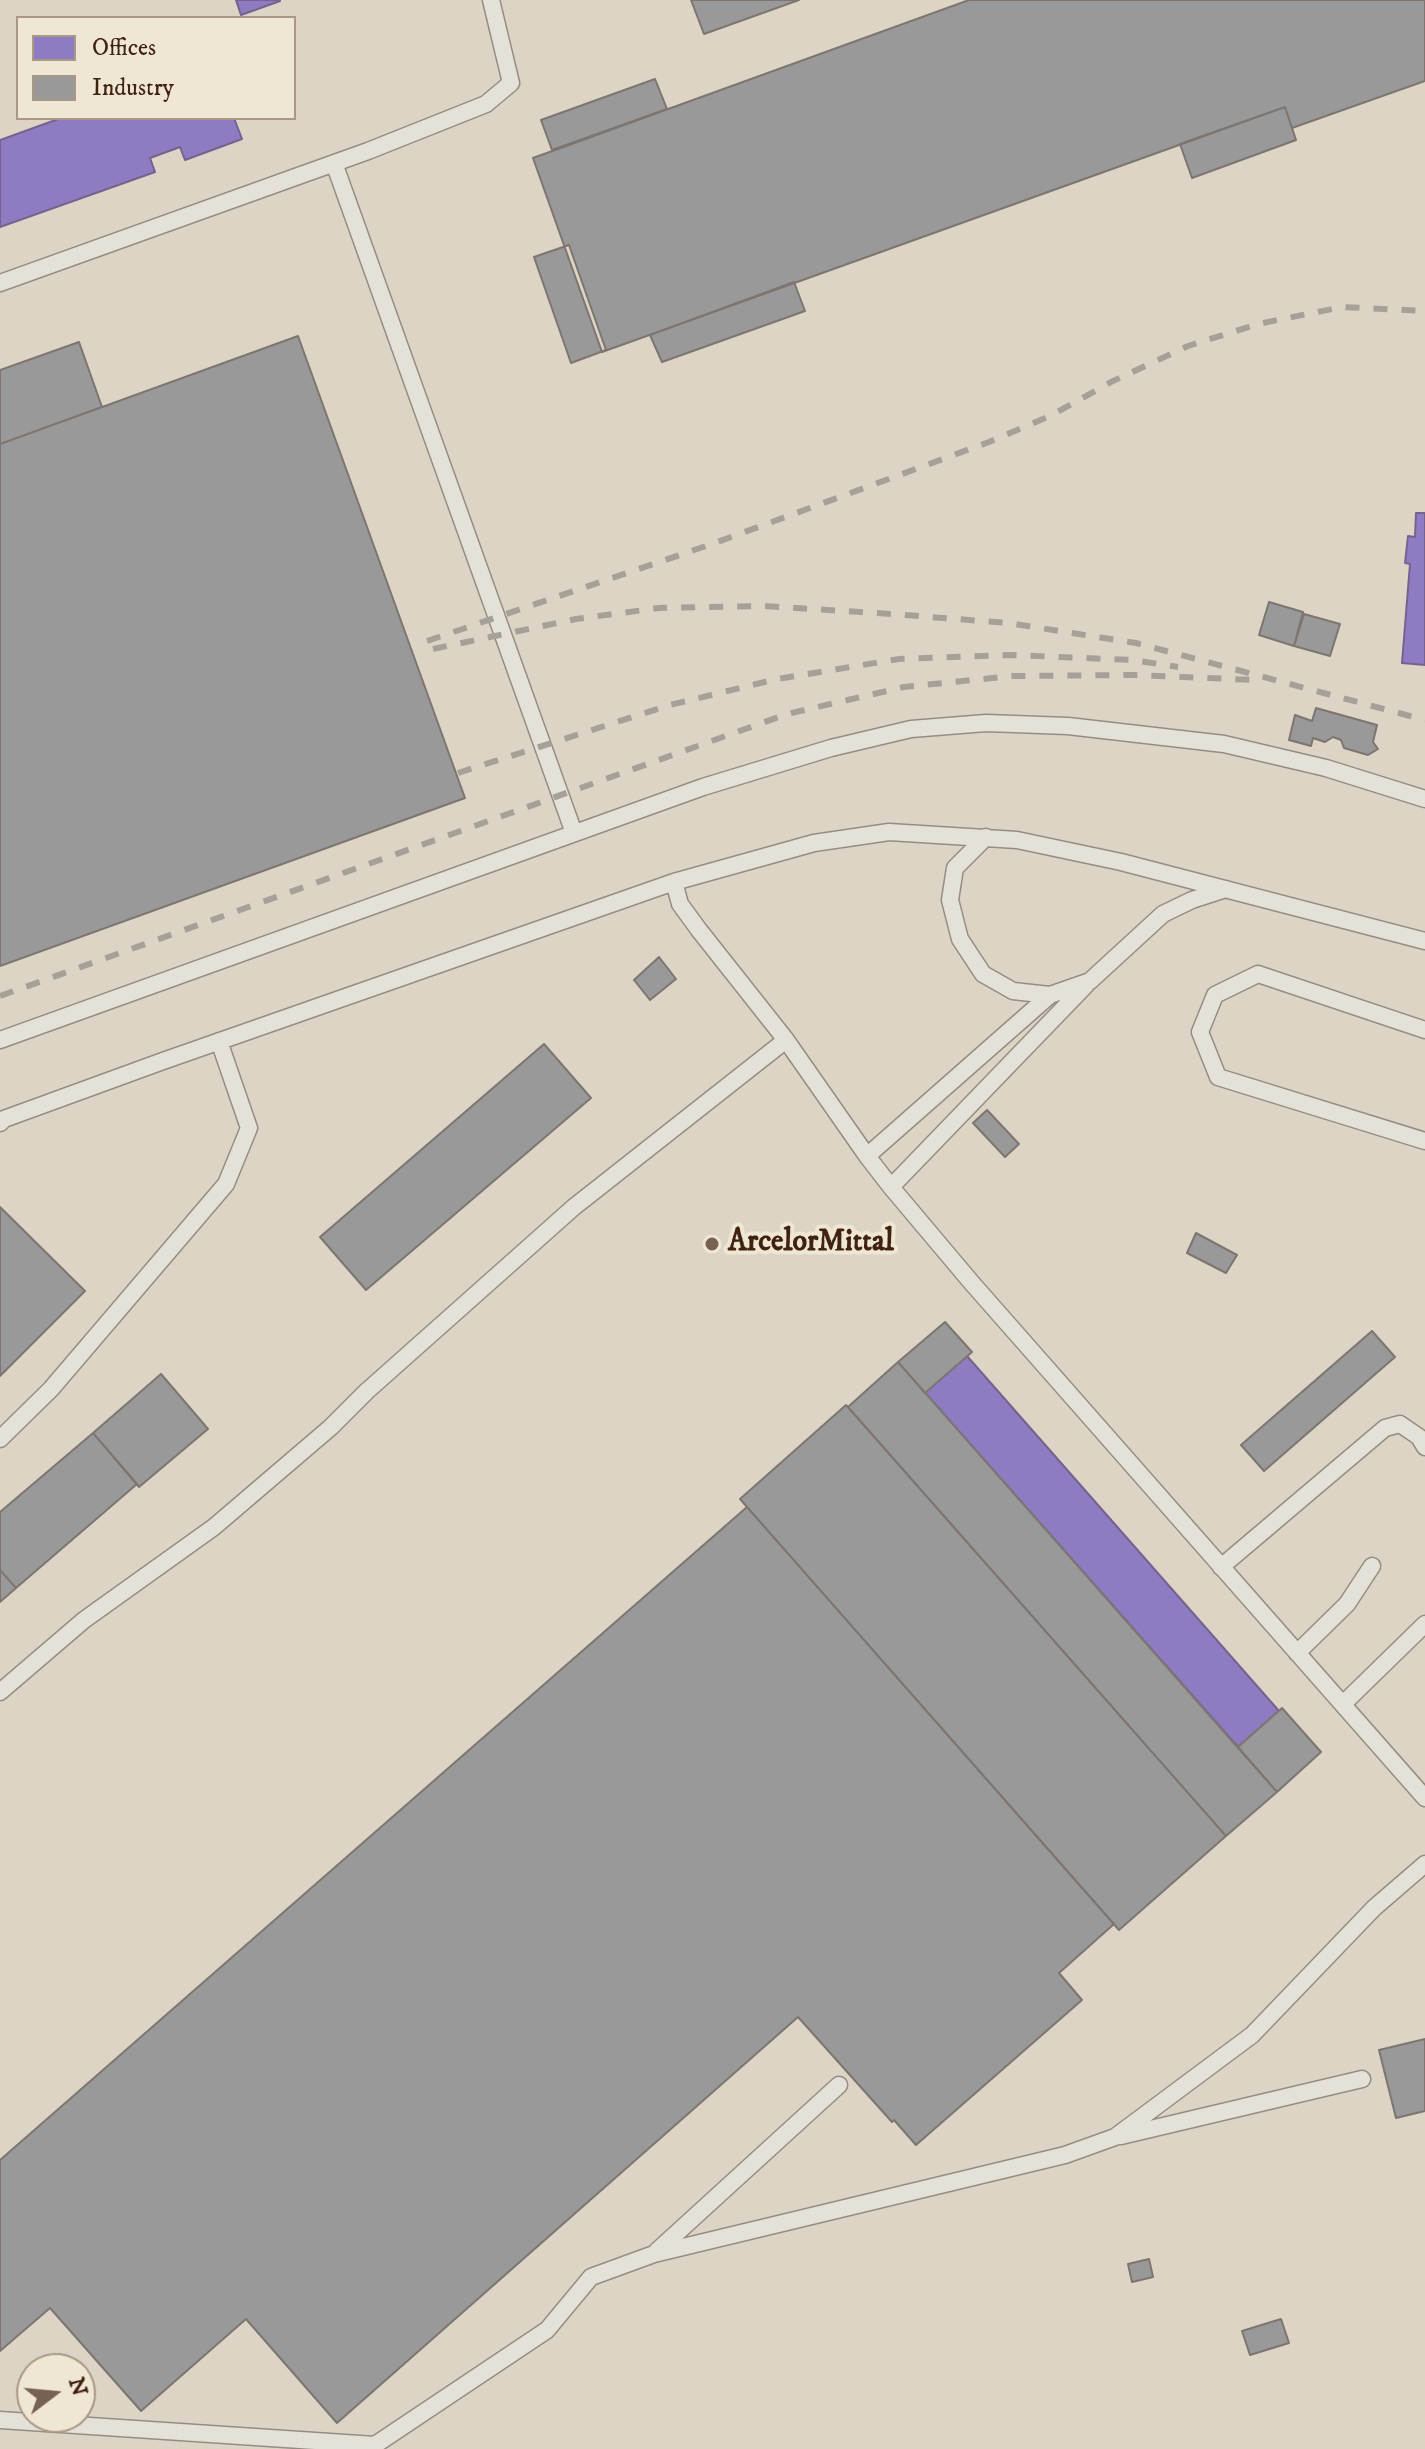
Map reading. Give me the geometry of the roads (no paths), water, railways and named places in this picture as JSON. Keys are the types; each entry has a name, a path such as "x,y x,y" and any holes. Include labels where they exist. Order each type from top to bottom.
{"lane":[{"path":"0,283 334,163 486,104 511,83 491,0"},
{"path":"334,163 574,833"},
{"path":"0,1040 703,787 831,748 911,729 986,723 1068,726 1224,744 1326,768 1425,799"},
{"path":"0,1123 219,1041 674,882 814,843 889,832 1017,840 1121,862 1425,941"},
{"path":"986,837 955,868 950,900 960,939 983,974 1013,991 1050,995"},
{"path":"674,882 680,904 786,1040 891,1187 981,1294 1425,1798"},
{"path":"891,1187 1090,981 1163,914 1192,900 1228,889"},
{"path":"1425,1030 1258,974 1215,995 1200,1032 1218,1077 1425,1141"},
{"path":"867,1156 1050,995 1090,981"},
{"path":"0,1692 84,1620 214,1527 331,1427 367,1391 574,1207 786,1040"},
{"path":"0,1439 51,1389 226,1184 249,1128 219,1041"},
{"path":"1221,1567 1385,1428 1400,1424 1419,1437 1425,1447"},
{"path":"1297,1653 1347,1604 1372,1566"},
{"path":"1343,1704 1425,1624"},
{"path":"1115,2137 1252,2035 1374,1908 1425,1864"},
{"path":"0,2420 375,2445 547,2330 591,2277 654,2254 1065,2155 1115,2137 1362,2079"},
{"path":"654,2254 839,2085"}],"railway":[{"path":"427,641 712,544 989,442 1052,415 1113,381 1188,346 1258,324 1342,307 1425,311"},
{"path":"433,649 576,619 659,608 765,606 892,614 1008,623 1136,643 1425,720"},
{"path":"458,773 670,705 777,679 899,659 1011,655 1133,660 1178,667"},
{"path":"0,996 787,714 904,687 1012,676 1134,675 1255,680"}],"place":[{"name":"ArcelorMittal","path":"712,1244"}]}
